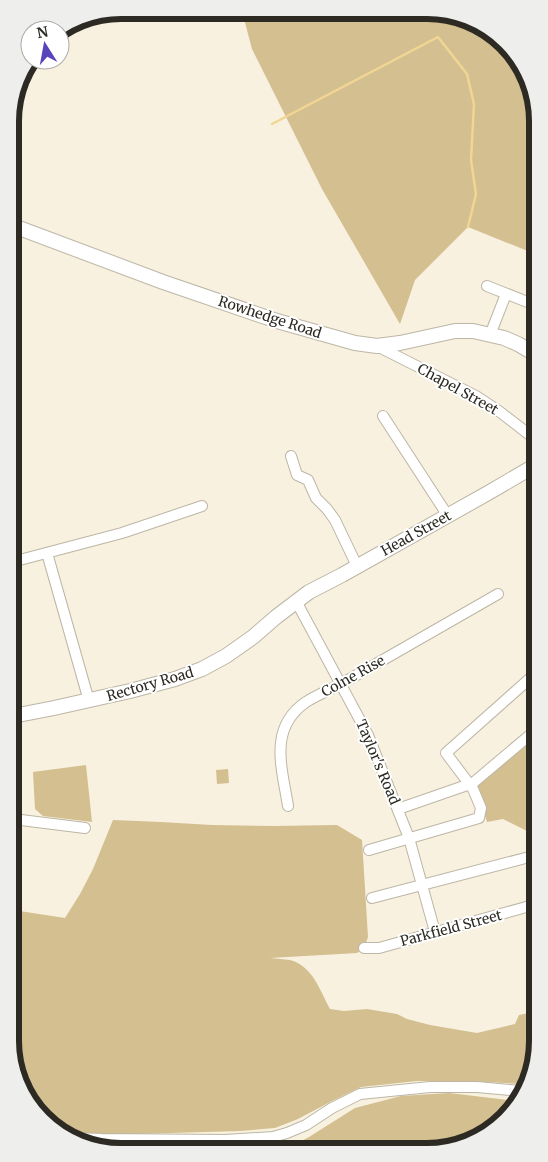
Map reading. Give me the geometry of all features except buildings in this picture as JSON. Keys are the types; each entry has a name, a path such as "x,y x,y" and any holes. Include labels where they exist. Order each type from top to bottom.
{"street":[{"name":"Rowhedge Road","path":"19,228 163,282 277,321 355,344 377,346 455,331 473,331 490,334 518,344 529,350"},
{"path":"487,286 529,303"},
{"path":"490,334 506,294"},
{"name":"Chapel Street","path":"377,346 476,396 529,434"},
{"path":"383,416 448,516"},
{"path":"291,456 297,475 308,480 316,498 327,509 334,520 357,566"},
{"name":"Head Street","path":"296,601 529,469"},
{"path":"19,560 122,533 202,506"},
{"path":"47,552 89,701"},
{"name":"Colne Rise","path":"288,806 280,743 291,717 305,703 498,594"},
{"name":"Rectory Road","path":"19,715 89,701 175,679 202,669 226,656 253,637 296,601"},
{"name":"Taylor's Road","path":"296,601 368,735 409,838 435,932"},
{"path":"369,850 479,818 481,808 473,789 446,753 529,679"},
{"path":"398,809 473,783 529,735"},
{"path":"19,820 85,828"},
{"path":"372,898 529,856"},
{"name":"Parkfield Street","path":"364,948 379,948 529,906"},
{"path":"91,1139 224,1140 273,1137 306,1125 332,1108 360,1094 430,1087 477,1087 516,1091"}],"shaded area":[{"path":"244,19 434,19 460,24 484,36 512,64 526,94 529,121 529,252 468,227 415,280 400,324 322,189 252,49"},
{"path":"529,738 529,832 503,819 487,822 476,788 518,746"},
{"path":"86,765 92,822 43,816 35,809 33,772"},
{"path":"228,769 229,783 217,784 216,770"},
{"path":"113,820 212,825 337,825 362,840 368,937 364,948 357,953 270,958 290,960 305,968 315,980 330,1009 344,1011 367,1009 397,1014 407,1019 430,1025 477,1033 515,1024 519,1015 529,1013 529,1048 524,1074 520,1084 417,1081 361,1087 298,1119 275,1128 240,1131 134,1134 80,1134 70,1130 40,1103 32,1092 22,1068 19,1041 19,911 65,918 93,869"},
{"path":"449,1093 510,1100 484,1126 454,1140 427,1143 298,1143 355,1108 401,1096"}],"waterway":[{"path":"272,124 438,37 467,74 474,104 471,160 476,194 468,227"}]}
